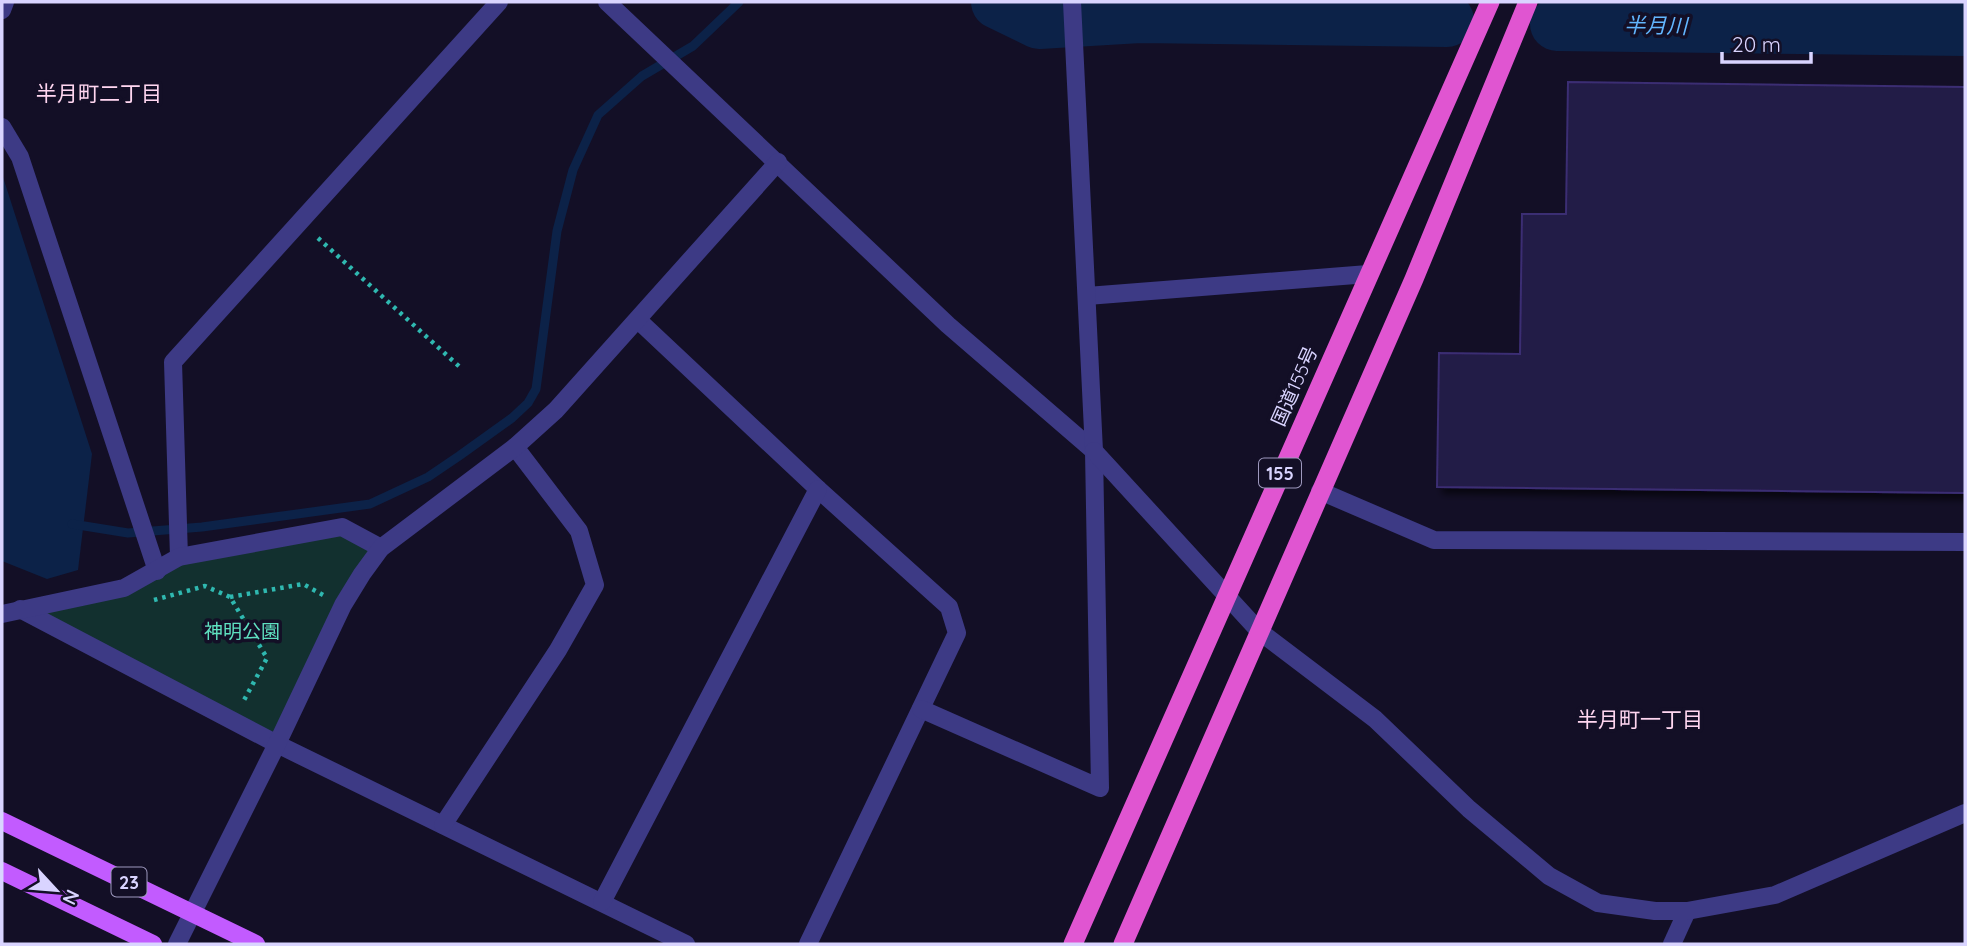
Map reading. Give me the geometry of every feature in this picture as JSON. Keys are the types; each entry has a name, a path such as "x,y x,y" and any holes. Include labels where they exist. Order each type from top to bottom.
{"highway":[{"name":"国道155号","path":"1073,944 1490,2"},
{"name":"155","path":"1123,944 1414,279 1528,2"}],"main road":[{"name":"23","path":"2,821 256,944"},
{"name":"23","path":"2,872 153,944"}],"street":[{"path":"2,10 5,2"},
{"path":"179,558 173,362 499,2"},
{"path":"607,2 948,325 1094,451 1259,631 1375,719 1469,809 1549,876 1598,903 1655,911 1686,911 1775,895 1965,813"},
{"path":"921,709 1101,788 1094,451 1072,2"},
{"path":"2,127 20,157 157,571"},
{"path":"177,944 343,605 381,548 515,447 556,410 778,162"},
{"path":"1087,296 1368,274"},
{"path":"638,320 818,489 949,607 957,633 808,944"},
{"path":"443,825 558,650 595,585 579,531 515,447"},
{"path":"602,902 818,489"},
{"path":"1320,491 1434,540 1965,541"},
{"path":"2,614 124,589 179,558 342,527 381,548"},
{"path":"20,609 277,744 686,944"},
{"path":"1672,944 1686,911"}],"path":[{"path":"304,216 319,240 462,369"},
{"path":"146,603 205,586 230,597 303,584 343,605"},
{"path":"230,597 267,658 233,721"}],"green space":[{"name":"神明公園","path":"342,527 381,548 277,744 20,609 157,571"}],"water":[{"path":"2,174 92,454 78,570 47,579 2,561"}],"building":[{"path":"1568,82 1965,87 1965,493 1437,487 1439,353 1520,354 1522,214 1566,214"}],"waterway":[{"path":"72,524 128,533 202,527 370,504 428,477 512,418 528,403 536,389 557,231 573,170 598,115 642,76 693,46 739,2"},
{"name":"半月川","path":"998,2 1039,22 1140,16 1447,20"},
{"path":"1021,2 1021,13"},
{"name":"半月川","path":"1557,24 1965,29"}],"district":[{"name":"半月町二丁目","path":"99,93"},
{"name":"半月町一丁目","path":"1640,719"}]}
